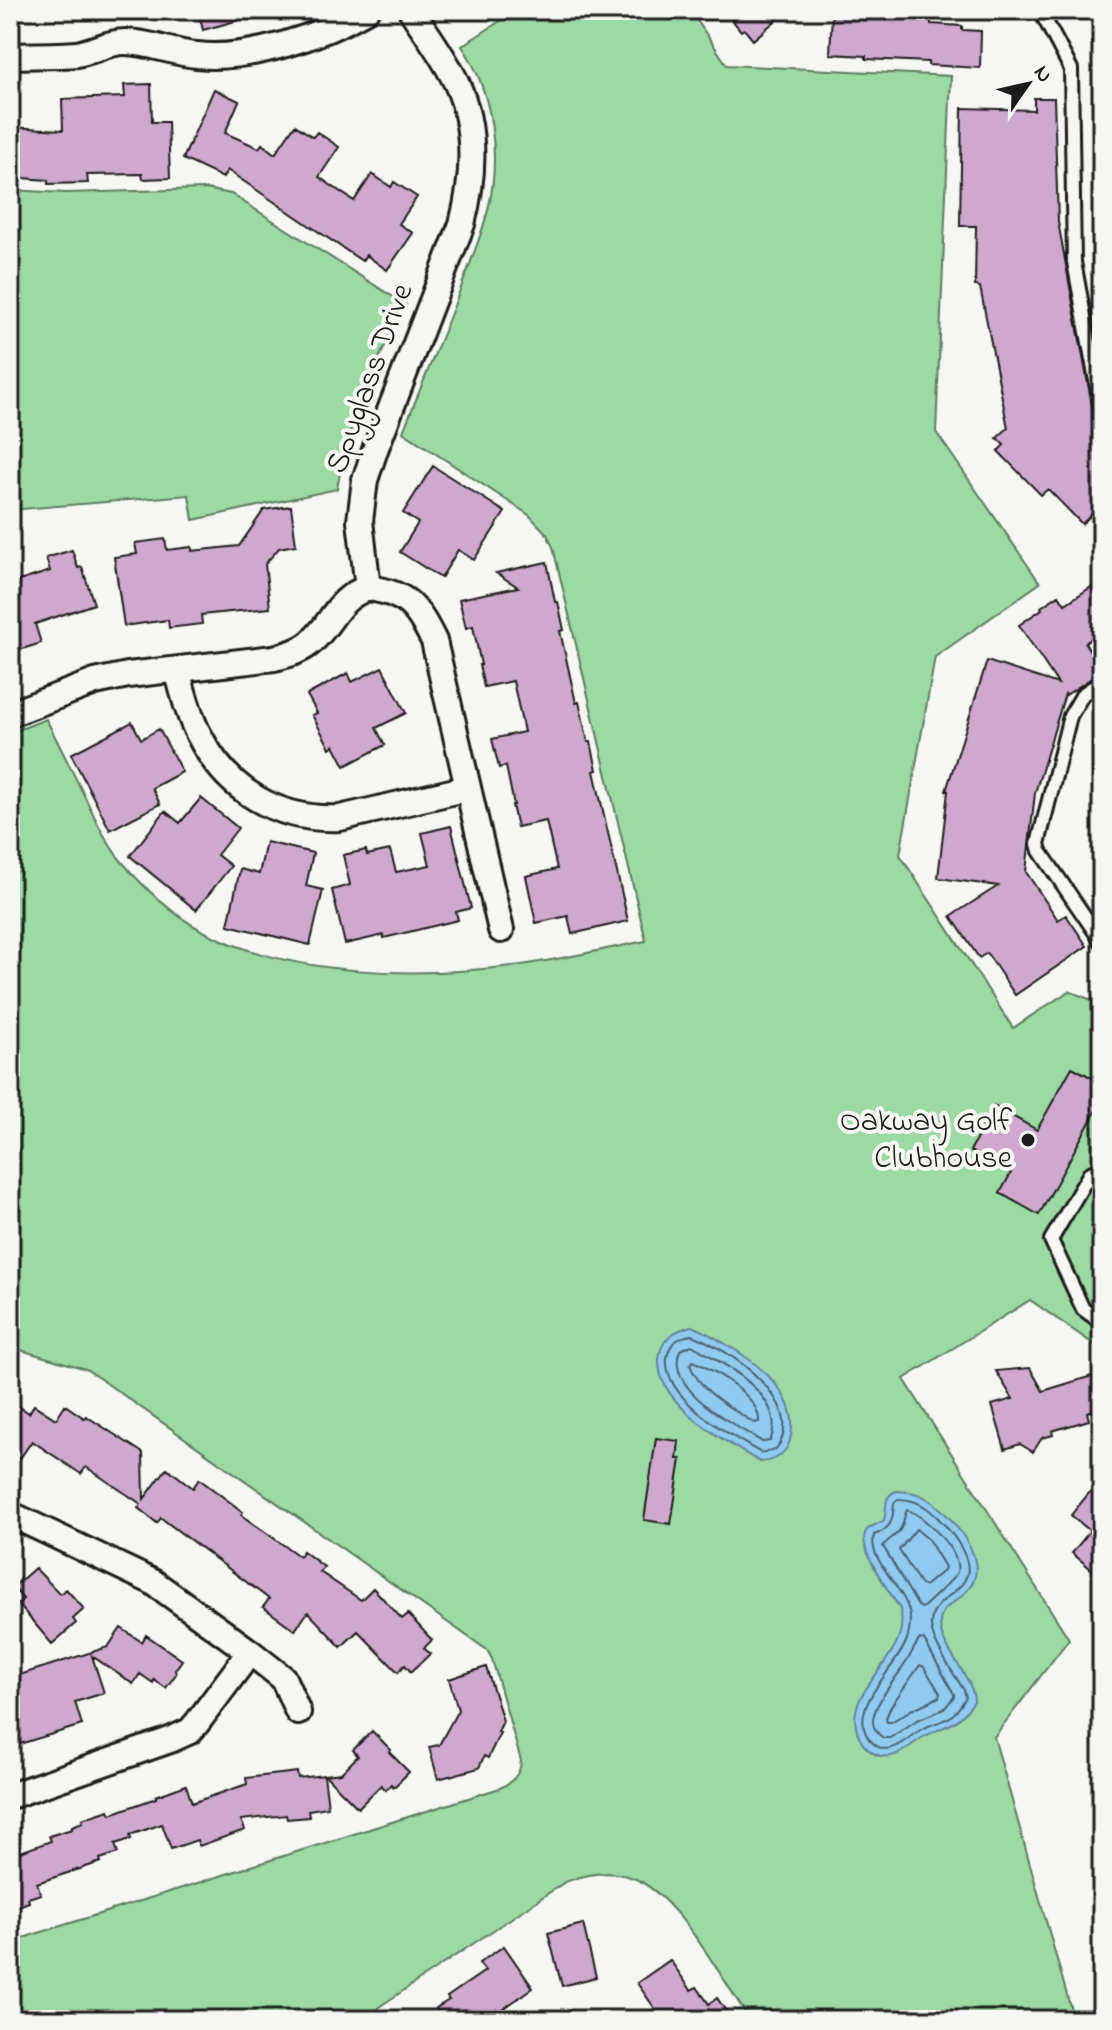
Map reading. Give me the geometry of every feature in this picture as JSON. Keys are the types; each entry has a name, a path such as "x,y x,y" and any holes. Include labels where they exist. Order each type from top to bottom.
{"street":[{"path":"10,56 79,53 122,41 191,55 221,56 302,40 366,10"},
{"name":"Spyglass Drive","path":"368,588 360,521 365,480 462,224 472,171 470,127 458,86 411,10"},
{"path":"10,714 95,682 128,675 274,658 297,652 315,639 348,597 368,588 394,593 417,612 434,641 501,930"},
{"path":"177,670 198,733 209,753 241,787 281,811 302,817 340,818 468,788"},
{"path":"10,1515 153,1582 283,1678 298,1712"},
{"path":"10,1796 190,1731 250,1652"}],"lane":[{"path":"1040,10 1071,69 1074,262 1102,401"},
{"path":"1102,685 1083,694 1070,716 1038,844 1041,853 1102,942"},
{"path":"1102,1168 1090,1173 1051,1240 1083,1309 1102,1323"}],"green space":[{"path":"517,10 690,10 727,65 951,76 936,432 1040,583 935,657 900,855 1013,1028 1069,991 1102,1004 1102,1350 1030,1300 904,1379 1069,1639 994,1737 1074,2020 750,2020 700,1943 669,1905 638,1880 611,1873 583,1876 565,1882 379,2007 377,2020 10,2020 10,1942 500,1788 515,1778 519,1770 521,1761 487,1650 86,1369 10,1347 10,733 46,719 101,830 123,863 169,909 201,930 237,946 316,966 441,972 521,965 646,941 553,547 547,534 529,515 403,432 475,250 492,189 492,125 481,83 462,46"},
{"path":"206,189 231,194 406,305 364,394 348,441 337,489 193,520 189,495 10,510 10,190 66,193"}],"water":[{"path":"691,1326 737,1351 775,1383 790,1411 792,1427 787,1448 778,1457 760,1462 728,1443 693,1418 666,1387 660,1371 660,1353 664,1342 671,1335"},
{"path":"896,1491 919,1494 935,1504 962,1533 974,1557 976,1569 972,1584 944,1610 940,1621 946,1644 967,1679 974,1701 952,1723 899,1753 886,1756 873,1753 863,1744 855,1715 868,1686 897,1642 901,1626 900,1609 869,1557 864,1536 868,1529 884,1520 887,1500"}],"building":[{"path":"198,10 254,10 254,16 203,30"},
{"path":"724,10 788,10 753,40"},
{"path":"832,12 931,18 931,24 981,31 980,68 830,54"},
{"path":"151,84 152,122 168,122 170,178 143,179 142,174 87,175 88,183 48,184 48,180 10,177 10,127 63,130 62,99 125,97 124,85"},
{"path":"214,89 239,101 225,133 259,148 262,144 275,154 295,125 313,137 317,132 339,147 319,177 354,201 372,174 391,187 394,182 417,197 399,224 413,233 387,270 366,255 362,261 227,170 223,178 183,159"},
{"path":"1034,98 1054,98 1058,222 1094,416 1102,424 1102,504 1082,524 1048,489 1041,495 998,451 1004,445 997,438 1008,428 980,287 975,286 976,226 960,226 962,108 1034,110"},
{"path":"433,466 505,512 474,560 458,550 441,578 400,552 418,523 403,513"},
{"path":"291,506 296,545 279,548 265,564 270,608 201,615 202,624 169,628 168,620 124,626 114,557 137,554 135,543 165,539 167,550 239,546 264,510"},
{"path":"72,550 78,568 82,567 94,604 35,624 41,643 10,653 10,584 50,571 46,558"},
{"path":"547,562 564,630 560,631 576,703 579,702 588,742 591,742 597,770 594,771 628,921 572,934 568,916 536,923 526,876 557,869 546,821 517,827 506,766 499,768 492,739 524,732 513,681 484,687 473,626 466,628 459,599 518,587 496,573"},
{"path":"1102,580 1102,631 1085,643 1102,671 1065,694 1035,793 1026,872 1058,920 1066,915 1087,946 1015,995 987,953 979,958 951,916 998,886 938,878 946,791 987,661 1058,684 1019,625 1059,595 1065,604"},
{"path":"382,667 406,713 376,728 385,745 345,766 334,745 330,748 312,715 317,713 307,695 348,673 352,682"},
{"path":"132,722 141,739 159,729 182,772 152,788 160,804 110,830 71,754"},
{"path":"201,798 238,828 217,855 231,866 196,910 130,856 165,811 180,823"},
{"path":"451,826 471,908 456,912 458,920 345,944 332,890 350,885 343,855 366,850 367,855 390,850 396,872 430,865 422,833"},
{"path":"266,842 313,853 306,886 323,890 310,945 228,925 240,869 259,874"},
{"name":"Oakway Golf Clubhouse","path":"1072,1067 1102,1083 1102,1100 1039,1215 1000,1193 1011,1173 970,1151 994,1106 1037,1130"},
{"path":"1030,1368 1043,1391 1092,1376 1102,1408 1087,1412 1089,1420 1052,1431 1053,1435 1042,1438 1033,1452 1020,1444 1005,1449 992,1405 1013,1399 996,1371"},
{"path":"17,1405 29,1413 34,1405 56,1419 65,1405 143,1453 144,1499 167,1468 193,1488 199,1479 243,1512 241,1515 299,1556 303,1551 324,1567 320,1572 361,1600 373,1588 402,1619 408,1614 432,1640 424,1648 430,1654 411,1672 405,1665 398,1672 358,1631 341,1647 308,1612 295,1630 263,1607 269,1599 161,1518 157,1523 138,1508 141,1504 86,1467 81,1474 32,1441 10,1473 10,1416"},
{"path":"656,1438 679,1441 677,1459 681,1459 671,1524 644,1520"},
{"path":"1102,1477 1102,1578 1072,1553 1090,1531 1071,1515"},
{"path":"35,1568 60,1594 66,1589 84,1609 73,1619 76,1623 52,1644 18,1604 23,1599 13,1587"},
{"path":"121,1628 142,1642 146,1635 182,1660 166,1688 140,1674 133,1684 92,1656 104,1693 75,1702 82,1725 10,1747 10,1678 108,1647"},
{"path":"486,1667 503,1721 500,1733 488,1758 484,1756 479,1768 438,1779 429,1747 439,1745 458,1710 449,1679"},
{"path":"372,1731 409,1772 394,1787 391,1784 386,1790 381,1785 358,1808 325,1775 341,1773 358,1756 353,1750"},
{"path":"297,1772 298,1778 324,1775 328,1807 308,1810 309,1817 287,1819 286,1815 241,1820 245,1830 199,1846 197,1840 171,1849 162,1824 130,1835 131,1839 115,1844 118,1853 100,1859 101,1862 37,1883 41,1894 10,1909 10,1853 51,1841 49,1836 72,1829 72,1826 83,1822 82,1819 109,1810 111,1814 186,1785 192,1803 247,1784 246,1778"},
{"path":"583,1924 596,1977 562,1986 548,1933"},
{"path":"504,1946 533,1988 487,2020 444,2020 436,2008 485,1971 479,1963"},
{"path":"670,1960 691,1990 697,1987 709,2004 717,1998 732,2020 663,2020 637,1983"}],"place":[{"name":"Oakway Golf Clubhouse","path":"1028,1140"}]}
